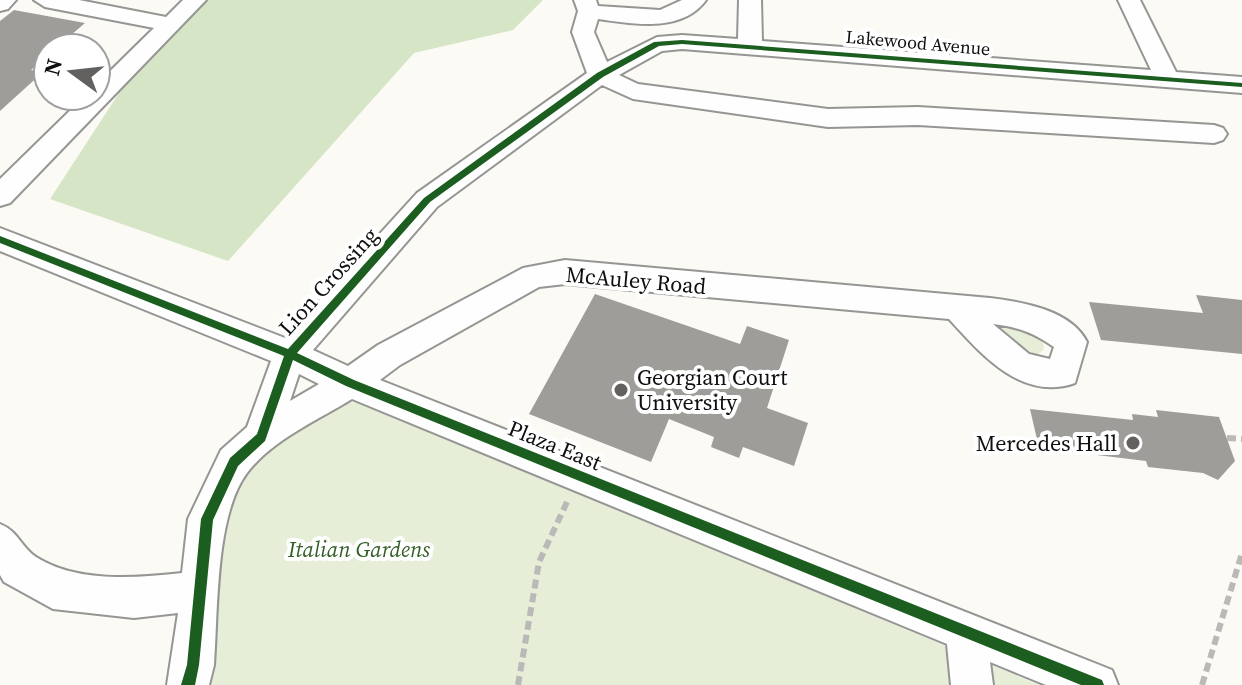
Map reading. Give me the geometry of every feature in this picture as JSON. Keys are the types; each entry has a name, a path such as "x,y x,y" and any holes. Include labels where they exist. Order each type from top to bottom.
{"street":[{"path":"0,4 5,0"},
{"path":"45,0 169,24"},
{"path":"0,196 195,0"},
{"path":"695,0 677,13 663,16 620,15 587,5 583,32 600,75 633,91 828,118 918,116 1214,134"},
{"path":"750,0 750,45"},
{"path":"1129,0 1168,80"},
{"name":"Lakewood Avenue","path":"600,75 657,44 682,42 1242,85"},
{"name":"Lion Crossing","path":"188,685 207,519 234,462 261,437 290,354 427,200 600,75"},
{"name":"Plaza East","path":"0,239 290,354 350,383 1097,685"},
{"name":"McAuley Road","path":"261,437 350,383 389,355 534,276 565,272 959,309"},
{"path":"0,543 18,568 53,589 134,598 200,591"},
{"path":"966,631 972,685"}],"path":[{"path":"1227,438 1242,439"},
{"path":"554,492 583,504"},
{"path":"518,685 539,562 568,498"},
{"path":"1202,685 1242,553"}],"green space":[{"path":"193,0 543,0 513,30 414,53 228,261 50,199 107,112 112,112 112,104 160,30"},
{"path":"1002,324 1016,325 1042,337 1044,349 1035,357 1021,352 1001,335"},
{"name":"Italian Gardens","path":"360,402 1039,685 208,685 222,522 227,502 254,461 282,433 333,404"}],"building":[{"path":"14,10 85,23 75,32 32,32 32,82 0,111 0,21"},
{"path":"595,294 740,344 747,326 789,340 767,408 808,423 794,466 743,447 739,458 711,447 714,437 669,419 651,462 529,414"},
{"path":"1196,295 1242,300 1242,354 1101,340 1089,302 1203,313"},
{"name":"Mercedes Hall","path":"1030,409 1133,420 1132,414 1158,417 1156,410 1219,417 1235,461 1218,480 1203,473 1148,467 1146,461 1039,448"}],"cycle path":[{"path":"188,685 193,665 207,519 234,462 261,437 290,354 427,200 600,75 657,44 682,42 1242,85"},
{"path":"0,239 290,354 350,383 1097,685"}],"place":[{"name":"Georgian Court University","path":"621,390"},
{"name":"Mercedes Hall","path":"1133,443"}]}
